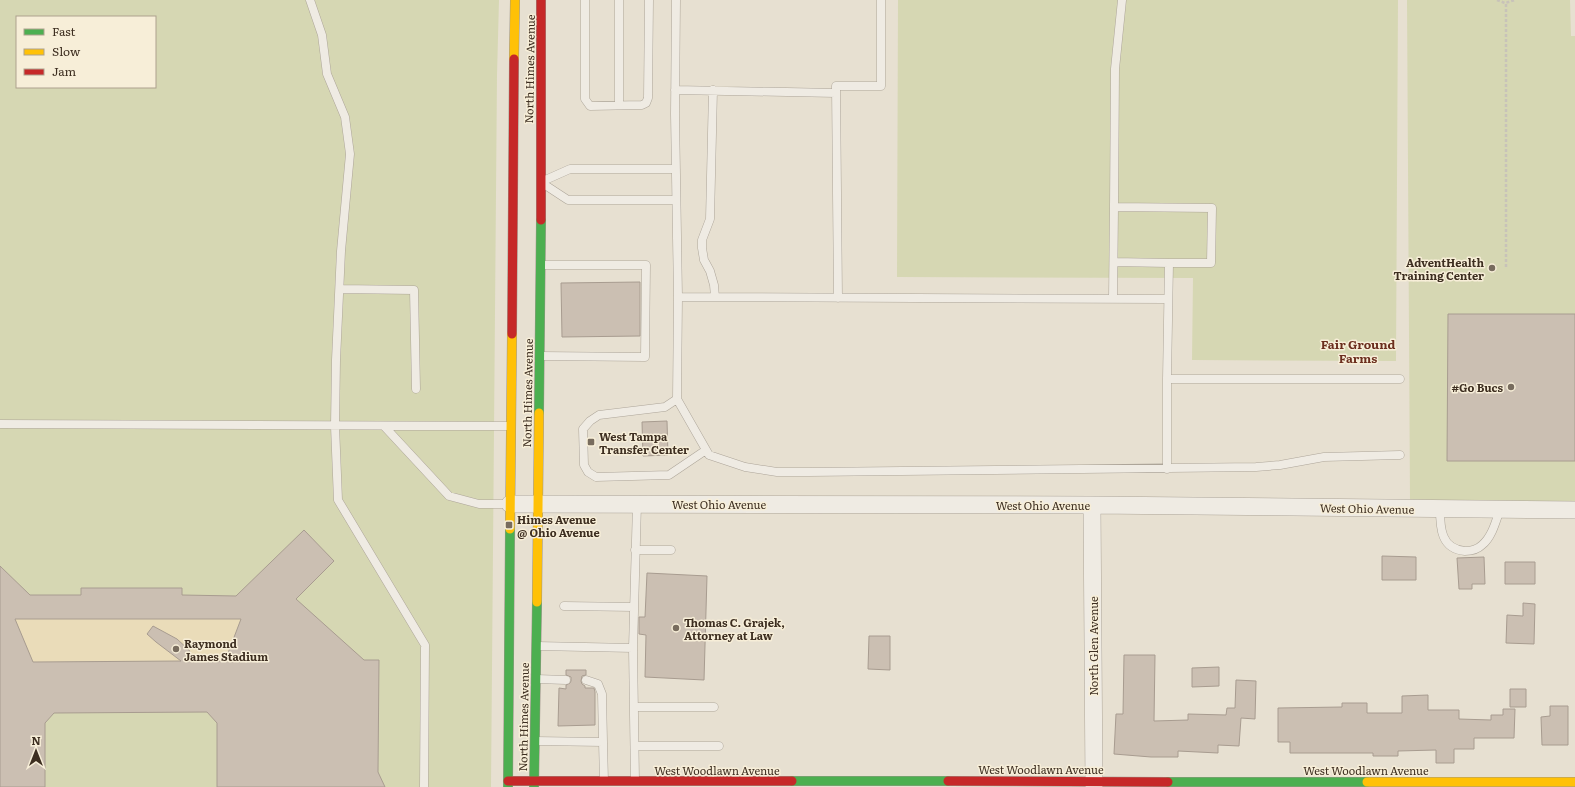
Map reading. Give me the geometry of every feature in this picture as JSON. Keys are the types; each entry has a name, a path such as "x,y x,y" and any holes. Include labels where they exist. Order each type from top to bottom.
{"street":[{"name":"North Himes Avenue","path":"508,784 511,426 518,183 515,0"},
{"name":"North Himes Avenue","path":"534,784 537,646 540,265 537,182 541,0"},
{"name":"West Ohio Avenue","path":"510,504 1092,505 1575,510"},
{"name":"North Glen Avenue","path":"1092,505 1094,784"},
{"name":"West Woodlawn Avenue","path":"508,784 635,782 753,785 1575,782"}],"lane":[{"path":"310,0 322,35 327,74 345,117 350,154 336,360 335,426 338,500 425,645 424,787"},
{"path":"585,0 585,99 587,104 590,106 642,105 646,103 648,98 649,0"},
{"path":"619,0 619,105"},
{"path":"676,0 675,90 678,297 677,399 709,455 745,467 777,472 1260,467 1324,457 1400,455"},
{"path":"838,298 836,86 881,86 881,0"},
{"path":"1113,299 1115,69 1122,0"},
{"path":"675,90 836,93"},
{"path":"712,90 710,219 702,240 702,248 704,260 710,271 714,285 715,297"},
{"path":"537,182 570,169 676,169"},
{"path":"537,182 568,200 676,200"},
{"path":"1114,207 1212,208 1211,263 1114,262"},
{"path":"1167,469 1169,263"},
{"path":"539,356 645,358 646,265 540,265"},
{"path":"340,289 414,290 416,390"},
{"path":"678,297 1168,299"},
{"path":"1167,379 1400,378"},
{"path":"677,399 665,407 598,415 590,421 584,430 584,465 588,472 596,477 669,475 706,450"},
{"path":"0,424 511,426"},
{"path":"384,426 449,496 479,504 510,504"},
{"path":"635,782 633,648 637,504"},
{"path":"1440,509 1440,523 1446,542 1456,550 1472,551 1483,545 1494,527 1500,509"},
{"path":"635,550 671,550"},
{"path":"564,606 634,607"},
{"path":"537,646 633,648"},
{"path":"536,679 566,680"},
{"path":"586,680 598,684 602,694 603,742 609,783"},
{"path":"634,707 714,707"},
{"path":"534,741 603,742"},
{"path":"635,746 719,746"}],"path":[{"path":"1497,0 1506,2 1515,0"},
{"path":"1506,2 1506,267"}],"green space":[{"path":"0,0 499,0 497,75 491,787 0,787"},
{"path":"898,0 1398,0 1396,361 1192,360 1193,278 897,277"},
{"name":"AdventHealth Training Center","path":"1407,0 1570,0 1571,36 1575,36 1575,502 1410,500"}],"sand":[{"path":"15,619 241,619 225,661 33,662"}],"building":[{"path":"640,282 640,336 562,337 561,283"},
{"name":"#Go Bucs","path":"1448,314 1575,314 1575,461 1447,461"},
{"path":"667,421 668,455 643,456 642,422"},
{"name":"Raymond James Stadium","path":"304,530 334,561 296,599 364,660 379,660 378,772 385,787 217,787 217,723 207,712 54,713 45,723 45,787 0,787 0,566 30,595 81,595 81,588 182,588 182,595 236,596","holes":["15,619 241,619 225,661 194,661 189,650 177,639 153,626 147,634 181,661 33,662"]},
{"path":"1382,556 1416,557 1416,580 1382,580"},
{"path":"1484,557 1485,584 1472,584 1472,589 1459,589 1457,558"},
{"path":"1505,562 1535,562 1535,584 1505,584"},
{"path":"647,573 707,576 704,680 645,677 646,635 639,634 639,617 645,617"},
{"path":"1523,603 1535,604 1534,644 1506,643 1507,615 1523,616"},
{"path":"869,636 890,636 890,670 868,669"},
{"path":"1124,655 1155,655 1154,721 1188,720 1188,714 1226,715 1227,708 1235,708 1236,680 1256,681 1255,719 1241,718 1239,746 1218,745 1218,753 1178,751 1178,757 1151,757 1114,754 1116,714 1123,714"},
{"path":"1219,667 1219,686 1192,687 1192,668"},
{"path":"566,670 586,670 586,675 582,676 581,681 585,688 594,688 595,725 558,726 559,688 566,689 566,685 571,681 571,677 566,675"},
{"path":"1510,689 1526,689 1526,707 1510,707"},
{"path":"1428,695 1428,710 1459,710 1459,719 1491,720 1491,715 1503,715 1503,709 1515,709 1514,738 1474,738 1474,749 1454,749 1454,763 1436,763 1436,750 1398,751 1398,756 1373,756 1373,753 1290,753 1290,742 1278,742 1278,708 1342,707 1342,703 1367,703 1367,713 1402,713 1402,696"},
{"path":"1550,706 1568,706 1568,745 1542,745 1541,717 1550,716"}],"traffic: fast":[{"path":"539,413 541,220"},
{"path":"508,787 510,529"},
{"path":"534,787 537,602"},
{"path":"792,781 948,781"},
{"path":"1168,782 1367,782"}],"traffic: slow":[{"path":"514,59 515,0"},
{"path":"510,529 512,334"},
{"path":"537,602 539,413"},
{"path":"1367,782 1575,782"}],"traffic: jam":[{"path":"541,0 541,220"},
{"path":"512,334 514,59"},
{"path":"508,781 792,781"},
{"path":"948,781 1168,782"}],"place":[{"name":"AdventHealth Training Center","path":"1492,268"},
{"name":"#Go Bucs","path":"1511,387"},
{"name":"West Tampa Transfer Center","path":"591,442"},
{"name":"Himes Avenue @ Ohio Avenue","path":"509,525"},
{"name":"Thomas C. Grajek, Attorney at Law","path":"676,628"},
{"name":"Raymond James Stadium","path":"176,649"}],"district":[{"name":"Fair Ground Farms","path":"1358,351"}]}
